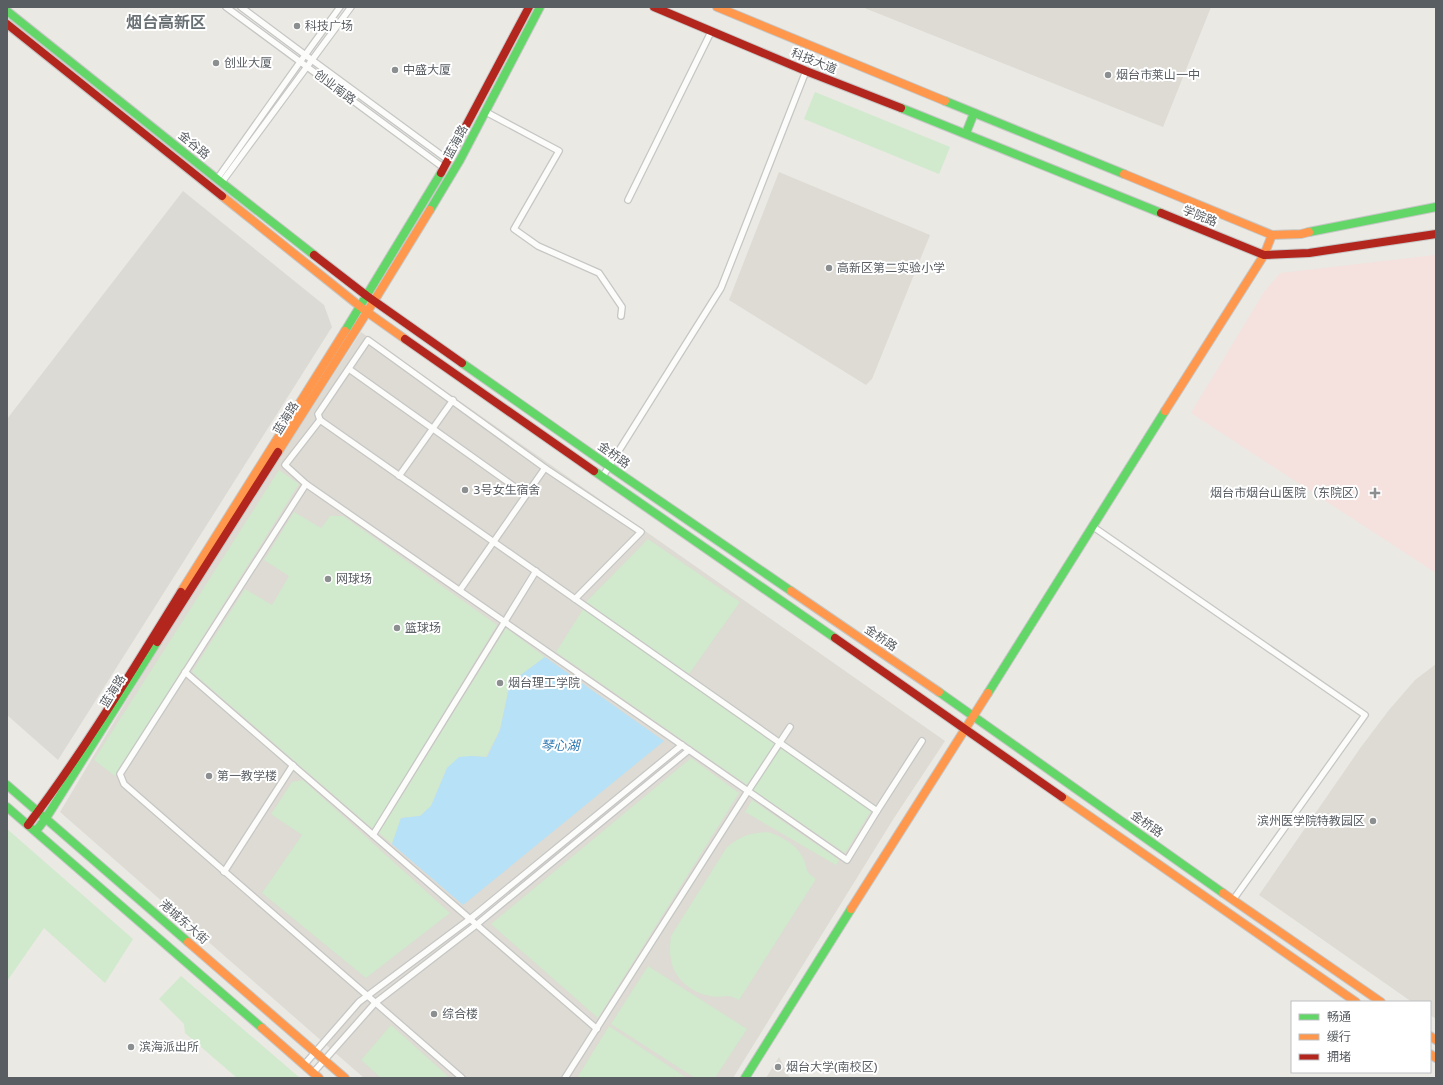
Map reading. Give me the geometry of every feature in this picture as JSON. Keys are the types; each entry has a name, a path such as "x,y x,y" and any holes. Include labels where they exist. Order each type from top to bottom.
{"street":[{"name":"创业南路","path":"226,7 444,168"},
{"name":"创业南路","path":"241,7 448,160"},
{"path":"220,181 300,62 340,7"},
{"path":"220,181 351,7"},
{"name":"蓝海路","path":"28,825 54,791 97,727 367,296 444,168 529,7"},
{"name":"蓝海路","path":"36,831 46,818 374,301 460,160 540,7"},
{"name":"科技大道","path":"654,7 806,71 966,133"},
{"name":"科技大道","path":"717,7 974,113"},
{"name":"金谷路","path":"9,12 220,181 367,296"},
{"name":"金谷路","path":"7,24 360,306"},
{"path":"628,200 712,32"},
{"path":"603,476 721,288 806,71"},
{"path":"486,112 559,151 514,229 538,246 599,273 622,307 622,316"},
{"path":"966,133 974,113"},
{"name":"学院路","path":"974,113 1272,235 1301,234 1436,207"},
{"name":"学院路","path":"966,133 1264,255 1308,253 1436,234"},
{"path":"745,1078 1264,255 1272,235"},
{"name":"金桥路","path":"367,296 609,466 973,715 1233,900 1380,1001"},
{"name":"金桥路","path":"360,306 1355,1001"},
{"path":"575,599 641,532 545,468 368,340 318,414 320,420 399,476 536,571 575,599 877,810"},
{"path":"349,369 526,495"},
{"path":"399,476 453,400"},
{"path":"320,420 285,465 306,484 847,860 877,810 922,741"},
{"path":"460,590 545,468"},
{"path":"306,484 120,774 124,784 462,1078"},
{"path":"1092,526 1365,714 1233,900"},
{"path":"374,835 536,571"},
{"path":"185,672 597,1029"},
{"path":"565,1078 790,727"},
{"path":"304,1065 359,1002 470,919 682,745"},
{"path":"7,807 316,1076 324,1060 375,1003 476,925 689,750"},
{"path":"224,872 293,765"},
{"name":"港城东大街","path":"7,785 345,1078"}],"shaded area":[{"name":"烟台市莱山一中","path":"862,7 1211,7 1163,127"},
{"name":"高新区第二实验小学","path":"779,172 930,235 872,379 866,385 729,300"},
{"path":"183,191 324,305 332,327 58,760 7,715 7,419"},
{"name":"烟台市烟台山医院（东院区）","path":"1436,255 1436,573 1191,413 1264,292 1280,273"},
{"name":"烟台理工学院","path":"361,332 945,741 894,818 733,1078 364,1078 60,812 167,633"},
{"name":"滨州医学院特教园区","path":"1436,664 1436,1019 1431,1016 1431,1001 1411,1001 1259,895 1361,747 1389,710 1415,680"},
{"name":"烟台大学(南校区)","path":"779,1057 790,1078 766,1078"}],"green space":[{"path":"815,92 950,147 939,174 804,119"},
{"path":"279,470 299,484 115,776 94,760"},
{"path":"294,512 321,528 330,516 343,516 497,625 373,829 192,672 245,589 272,605 289,576 264,560"},
{"path":"648,539 740,602 689,674 586,602"},
{"path":"584,608 775,743 747,785 556,652"},
{"path":"506,628 545,657 510,683 500,730 486,757 471,756 447,768 431,806 420,816 401,818 392,844 379,833"},
{"path":"781,745 871,811 845,853 752,789"},
{"path":"691,758 739,793 598,1018 491,924"},
{"path":"303,780 450,913 366,978 262,893 302,835 271,814 292,782"},
{"path":"752,800 839,860 836,865 745,812"},
{"path":"7,829 133,939 105,983 44,928 7,981"},
{"path":"768,832 779,836 793,845 803,858 808,872 816,879 739,1000 730,996 715,997 697,992 680,979 673,967 670,954 671,936 727,847 746,835"},
{"path":"648,966 747,1029 715,1078 695,1078 611,1024"},
{"path":"181,976 300,1078 237,1078 185,1033 184,1024 159,999"},
{"path":"391,1025 450,1078 381,1078 361,1060"},
{"path":"609,1026 687,1078 577,1078"}],"water":[{"name":"琴心湖","path":"545,657 664,741 463,905 392,844 401,818 420,816 431,806 447,768 459,757 487,757 500,730 510,683"}],"traffic: fast":[{"path":"430,210 460,160 540,7"},
{"path":"7,11 314,255"},
{"path":"945,101 1124,174"},
{"path":"901,108 1161,213"},
{"path":"966,133 974,113"},
{"path":"345,331 441,173"},
{"path":"1309,232 1436,207"},
{"path":"462,363 791,591"},
{"path":"988,693 1165,411"},
{"path":"594,471 835,638"},
{"path":"36,831 46,818 157,642"},
{"path":"939,692 1223,893"},
{"path":"7,785 188,942"},
{"path":"7,807 262,1028"},
{"path":"745,1078 851,909"}],"traffic: slow":[{"path":"717,7 945,101"},
{"path":"1124,174 1272,235 1301,234 1309,232"},
{"path":"222,196 367,312 405,339"},
{"path":"278,452 430,210"},
{"path":"1165,411 1264,255 1272,235"},
{"path":"181,592 345,331"},
{"path":"791,591 939,692"},
{"path":"851,909 988,693"},
{"path":"1062,797 1355,1001"},
{"path":"1223,893 1380,1001"},
{"path":"188,942 345,1078"},
{"path":"262,1028 319,1078"},
{"path":"1431,1037 1436,1040"},
{"path":"1431,1055 1436,1058"}],"traffic: jam":[{"path":"441,173 529,7"},
{"path":"654,7 806,71 901,108"},
{"path":"7,24 222,196"},
{"path":"1161,213 1264,255 1309,253 1436,234"},
{"path":"314,255 367,296 462,363"},
{"path":"405,339 594,471"},
{"path":"157,642 278,452"},
{"path":"28,825 88,740 181,592"},
{"path":"835,638 1062,797"}],"place":[{"name":"科技广场","path":"297,26"},
{"name":"创业大厦","path":"216,63"},
{"name":"中盛大厦","path":"395,70"},
{"name":"烟台市莱山一中","path":"1108,75"},
{"name":"高新区第二实验小学","path":"829,268"},
{"name":"3号女生宿舍","path":"465,490"},
{"name":"烟台市烟台山医院（东院区）","path":"1375,493"},
{"name":"网球场","path":"328,579"},
{"name":"篮球场","path":"397,628"},
{"name":"烟台理工学院","path":"500,683"},
{"name":"第一教学楼","path":"209,776"},
{"name":"滨州医学院特教园区","path":"1373,821"},
{"name":"综合楼","path":"434,1014"},
{"name":"滨海派出所","path":"131,1047"},
{"name":"烟台大学(南校区)","path":"778,1067"}],"district":[{"name":"烟台高新区","path":"166,22"}]}
